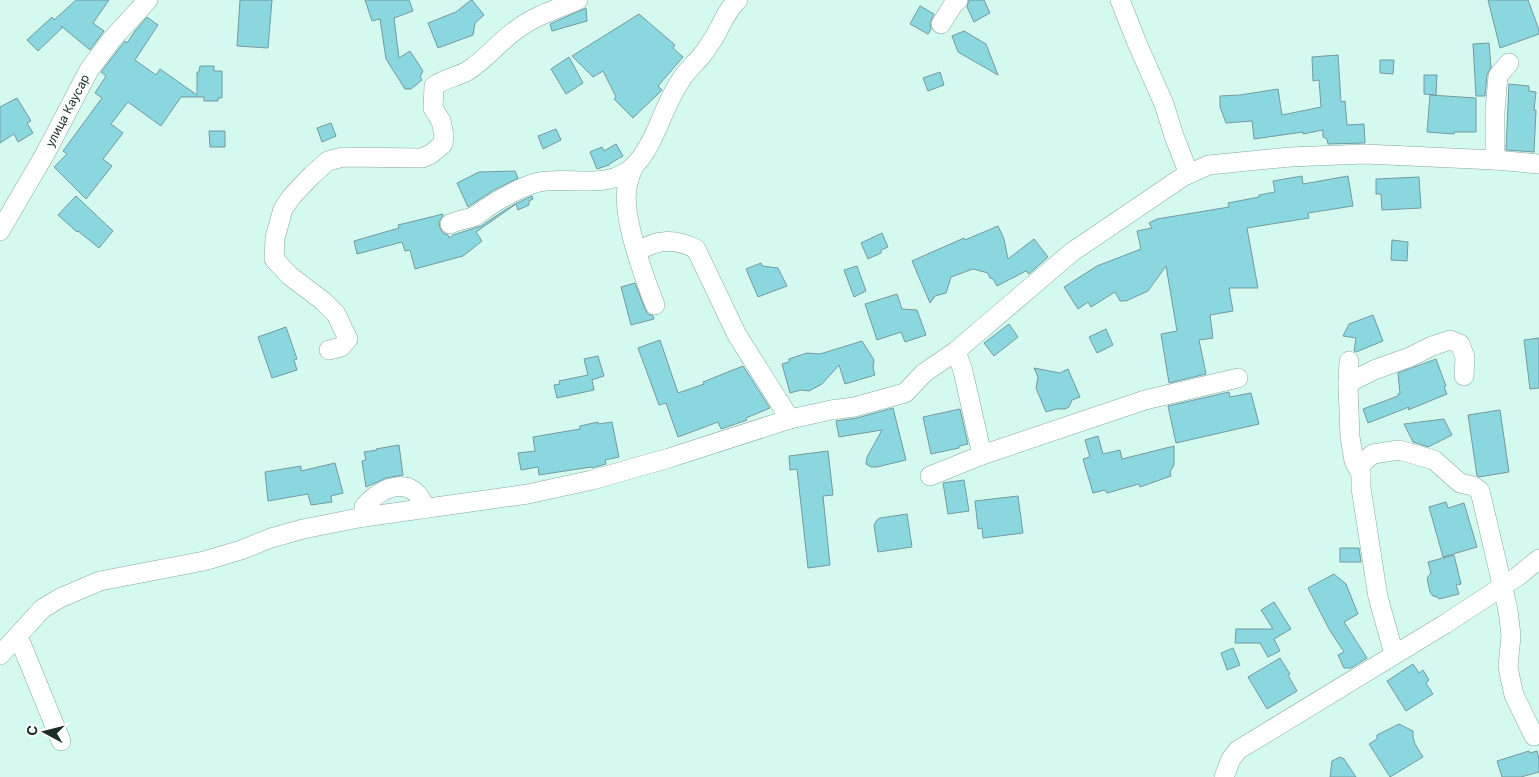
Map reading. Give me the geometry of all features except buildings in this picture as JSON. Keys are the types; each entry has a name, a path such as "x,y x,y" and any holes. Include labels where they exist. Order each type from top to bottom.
{"street":[{"path":"329,350 341,347 348,339 336,314 323,300 290,276 274,259 275,238 283,209 292,196 328,161 343,157 422,158 431,154 443,144 444,135 441,122 433,108 434,86 441,81 454,78 469,70 517,29 550,11 578,0"},
{"path":"450,224 475,216 513,193 538,183 557,180 580,181 614,178 634,166 659,126 669,101 681,79 704,53 738,0"},
{"path":"941,24 958,0"},
{"path":"1120,0 1164,104 1189,174"},
{"name":"улица Каусар","path":"0,231 45,154 89,70 112,39 142,6"},
{"path":"1495,160 1495,111 1498,76 1510,63"},
{"path":"0,655 42,609 60,598 100,581 204,561 303,529 364,517 528,494 592,480 669,458 790,419 854,407 906,393 924,373 956,351 1072,252 1189,174 1209,165 1290,157 1365,154 1539,164"},
{"path":"634,166 627,187 626,198 637,252 646,283 655,304"},
{"path":"637,252 648,245 669,241 687,244 696,249 737,335 790,419"},
{"path":"1348,382 1450,340 1460,344 1465,357 1464,376"},
{"path":"956,351 963,371 982,454"},
{"path":"1349,361 1350,437 1354,461 1361,474"},
{"path":"930,476 982,454 1145,400 1238,378"},
{"path":"1394,654 1378,596 1361,488 1361,464 1373,454 1399,450 1434,460 1460,483 1473,486 1480,491 1504,586 1508,610 1511,636 1508,666 1510,677 1514,695 1534,736"},
{"path":"364,517 364,507 370,500 386,490 402,486 412,489 422,498 425,509"},
{"path":"1224,777 1231,759 1238,750 1445,624 1504,586 1539,559"},
{"path":"20,634 60,741"}]}
